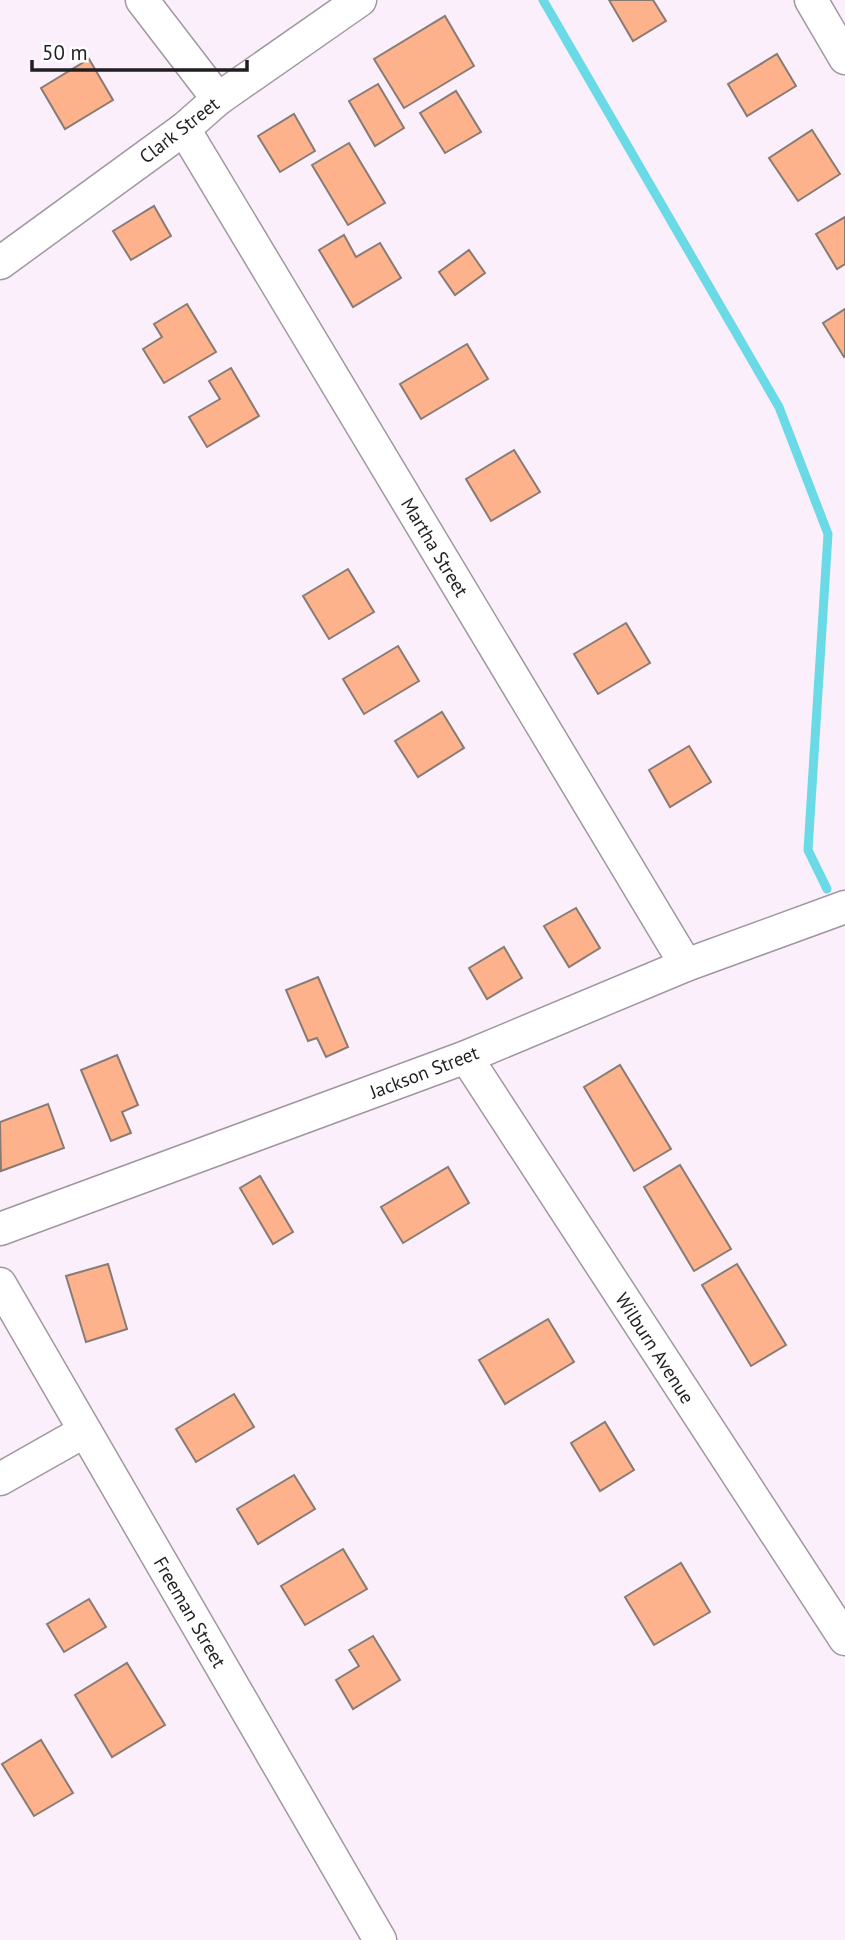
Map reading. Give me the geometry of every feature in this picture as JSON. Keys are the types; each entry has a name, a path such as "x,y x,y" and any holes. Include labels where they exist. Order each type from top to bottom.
{"street":[{"path":"142,0 218,99"},
{"name":"Clark Street","path":"0,263 184,129 218,99 360,0"},
{"path":"811,0 845,58"},
{"name":"Martha Street","path":"184,129 686,965"},
{"name":"Jackson Street","path":"0,1229 466,1058 686,965 845,907"},
{"name":"Wilburn Avenue","path":"466,1058 845,1639"},
{"name":"Freeman Street","path":"0,1284 380,1940"},
{"path":"0,1479 85,1431"}],"building":[{"path":"609,0 653,0 666,21 633,41"},
{"path":"445,16 474,66 404,108 374,59"},
{"path":"777,54 796,86 747,116 728,84"},
{"path":"89,59 113,100 65,129 41,88"},
{"path":"378,84 404,128 375,146 349,101"},
{"path":"456,91 481,132 445,153 420,113"},
{"path":"294,114 315,151 280,172 258,136"},
{"path":"812,130 840,174 798,201 769,158"},
{"path":"349,143 385,203 348,225 312,165"},
{"path":"154,206 171,236 131,260 113,231"},
{"path":"845,217 845,264 837,269 816,234"},
{"path":"344,235 356,257 380,243 401,278 353,307 319,250"},
{"path":"469,250 485,273 455,295 439,272"},
{"path":"187,304 216,352 164,383 143,349 162,337 154,324"},
{"path":"845,309 845,356 844,357 823,323"},
{"path":"467,344 488,379 421,419 400,384"},
{"path":"231,368 259,416 207,447 189,417 220,399 209,381"},
{"path":"514,450 540,492 491,521 466,479"},
{"path":"348,569 374,612 329,639 303,596"},
{"path":"626,623 650,663 598,694 574,654"},
{"path":"398,646 419,681 364,714 343,679"},
{"path":"442,712 464,748 418,777 395,741"},
{"path":"689,746 711,782 670,807 649,770"},
{"path":"576,908 600,948 569,967 544,926"},
{"path":"504,947 522,978 487,999 469,968"},
{"path":"318,977 348,1047 326,1057 317,1038 308,1041 286,990"},
{"path":"117,1055 138,1105 122,1112 131,1133 111,1141 81,1070"},
{"path":"620,1065 671,1149 634,1171 584,1087"},
{"path":"48,1104 64,1148 1,1171 0,1122"},
{"path":"680,1165 731,1249 694,1271 644,1187"},
{"path":"448,1167 469,1203 403,1243 381,1207"},
{"path":"260,1176 293,1232 273,1244 240,1188"},
{"path":"108,1264 127,1329 86,1342 66,1276"},
{"path":"737,1264 786,1345 751,1366 702,1285"},
{"path":"548,1319 574,1362 505,1404 479,1360"},
{"path":"234,1394 254,1427 196,1462 176,1429"},
{"path":"605,1422 634,1470 600,1491 571,1443"},
{"path":"294,1475 315,1509 258,1544 237,1509"},
{"path":"343,1549 367,1589 305,1625 281,1586"},
{"path":"681,1563 710,1612 654,1645 625,1597"},
{"path":"89,1599 106,1627 64,1652 47,1624"},
{"path":"373,1636 400,1680 353,1709 336,1680 359,1666 349,1650"},
{"path":"127,1663 165,1725 112,1757 75,1695"},
{"path":"41,1740 73,1793 34,1816 2,1764"}],"waterway":[{"path":"543,0 779,407 828,534 808,850 827,889"}]}
